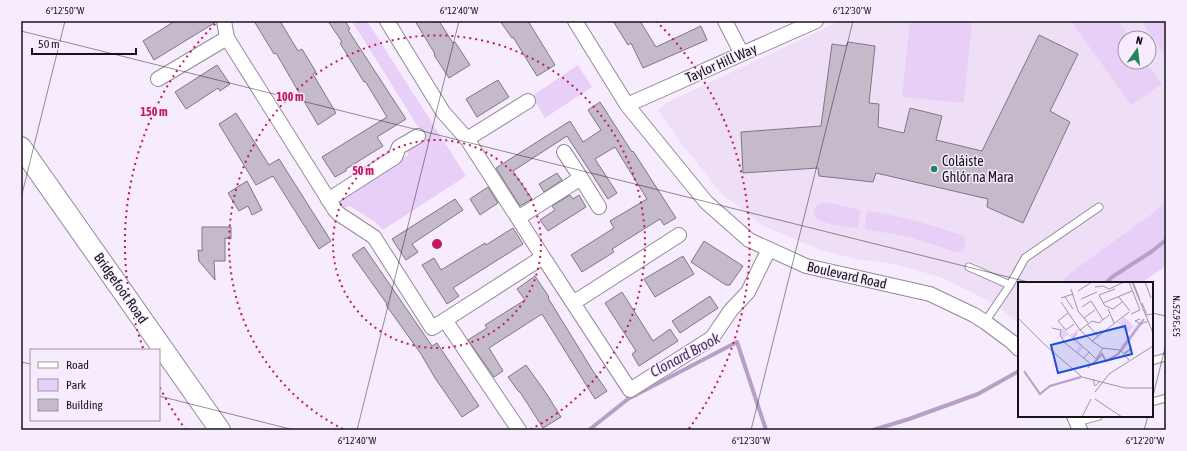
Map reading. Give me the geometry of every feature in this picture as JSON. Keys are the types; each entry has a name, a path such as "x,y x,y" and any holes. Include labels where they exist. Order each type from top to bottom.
{"street":[{"path":"224,21 227,38 328,200 339,214 374,237 432,328 543,257"},
{"path":"387,21 443,112 467,139 630,390 712,338 730,310 748,292 769,249"},
{"name":"Boulevard Road","path":"575,21 627,105 706,202 749,240 806,266 930,294 974,315 1012,342 1018,348"},
{"path":"725,21 742,54"},
{"name":"Taylor Hill Way","path":"627,105 816,21"},
{"path":"158,79 227,38"},
{"path":"467,139 528,100"},
{"path":"328,200 395,156 399,147 418,136"},
{"name":"Bridgefoot Road","path":"21,147 220,430"},
{"path":"564,152 599,206"},
{"path":"518,218 581,178"},
{"path":"573,303 679,235"},
{"path":"445,320 519,430"}],"lane":[{"path":"985,322 1010,285 1025,258 1099,207"},
{"path":"969,267 1010,285"},
{"path":"1153,361 1166,357"},
{"path":"1153,402 1166,398"},
{"path":"1077,423 1096,417"}],"shaded area":[{"name":"Coláiste Ghlór na Mara","path":"840,21 1166,21 1166,200 1153,213 1065,277 1062,282 1018,282 1018,323 1002,310 983,298 940,277 895,264 855,259 820,250 762,225 722,194 681,143 658,110 666,103"}],"green space":[{"path":"352,21 367,21 466,176 383,230 375,222 350,206 345,208 341,205 339,200 409,154 407,149 422,133"},
{"path":"910,21 950,21 972,23 964,103 902,97"},
{"path":"1071,21 1118,21 1124,30 1117,30 1117,70 1152,70 1162,84 1131,105"},
{"path":"1142,21 1166,21 1166,58 1157,44 1157,30 1148,30"},
{"path":"578,65 592,87 545,118 532,96"},
{"path":"1166,200 1166,266 1142,282 1062,282 1065,277 1153,213"},
{"path":"825,202 861,210 858,228 835,225 818,220 813,211 817,205"},
{"path":"867,211 892,215 938,227 961,235 965,237 964,248 959,252 956,252 909,237 865,229"}],"building":[{"path":"175,21 216,22 154,60 143,41"},
{"path":"254,21 280,21 298,51 302,49 316,72 313,74 336,113 318,125 276,53 274,54"},
{"path":"328,21 345,21 350,29 348,30 406,119 377,137 383,146 335,177 322,157 387,117 351,61 340,43 342,42"},
{"path":"415,21 439,21 453,43 455,42 470,65 449,78"},
{"path":"500,21 528,21 555,65 537,76 513,37 512,38"},
{"path":"613,21 640,21 656,47 701,26 707,40 643,68 631,43 628,45"},
{"path":"1039,35 1078,54 1050,111 1070,122 1023,223 987,207 988,199 876,173 873,182 819,176 818,168 743,173 741,132 821,126 832,44 846,46 848,42 875,46 869,103 879,104 878,127 904,133 910,108 942,116 936,140 982,151"},
{"path":"217,65 230,84 220,91 218,88 186,109 175,92"},
{"path":"498,80 509,97 477,117 466,99"},
{"path":"600,102 676,218 664,225 660,219 612,249 614,252 582,272 571,255 614,228 610,221 647,199 615,147 595,159 617,193 608,199 567,136 513,171 532,199 520,206 496,168 570,121 583,142 601,130 588,110"},
{"path":"236,113 269,165 279,159 331,241 319,249 273,176 256,185 219,124"},
{"path":"557,173 562,180 544,192 539,184"},
{"path":"247,181 262,210 252,215 248,206 239,211 228,193"},
{"path":"488,187 498,203 480,215 470,199"},
{"path":"570,195 573,199 579,195 586,207 548,231 540,220 555,210 552,206"},
{"path":"455,199 463,210 412,244 418,252 406,260 392,239"},
{"path":"202,227 231,227 231,239 225,238 225,261 214,261 215,280 199,261 198,250 202,251"},
{"path":"513,228 523,244 453,288 459,296 447,304 422,265 434,258 441,270"},
{"path":"704,241 743,266 730,285 726,285 691,262"},
{"path":"364,247 432,346 437,343 479,406 462,417 435,378 421,354 352,255"},
{"path":"683,256 694,274 655,297 644,279"},
{"path":"535,276 593,371 607,391 595,399 542,314 489,348 503,371 494,377 468,340 487,328 485,325 525,300 517,289"},
{"path":"622,292 653,341 670,329 678,341 639,366 632,354 636,351 605,303"},
{"path":"710,296 718,308 680,333 672,321"},
{"path":"526,365 561,417 543,428 520,392 508,377"}],"waterway":[{"name":"Clonard Brook","path":"1107,282 1166,240"},
{"name":"Clonard Brook","path":"589,430 628,399 737,342 766,430"},
{"name":"Clonard Brook","path":"873,430 909,419 978,394 1018,372"}],"place":[{"name":"Coláiste Ghlór na Mara","path":"934,169"}]}
